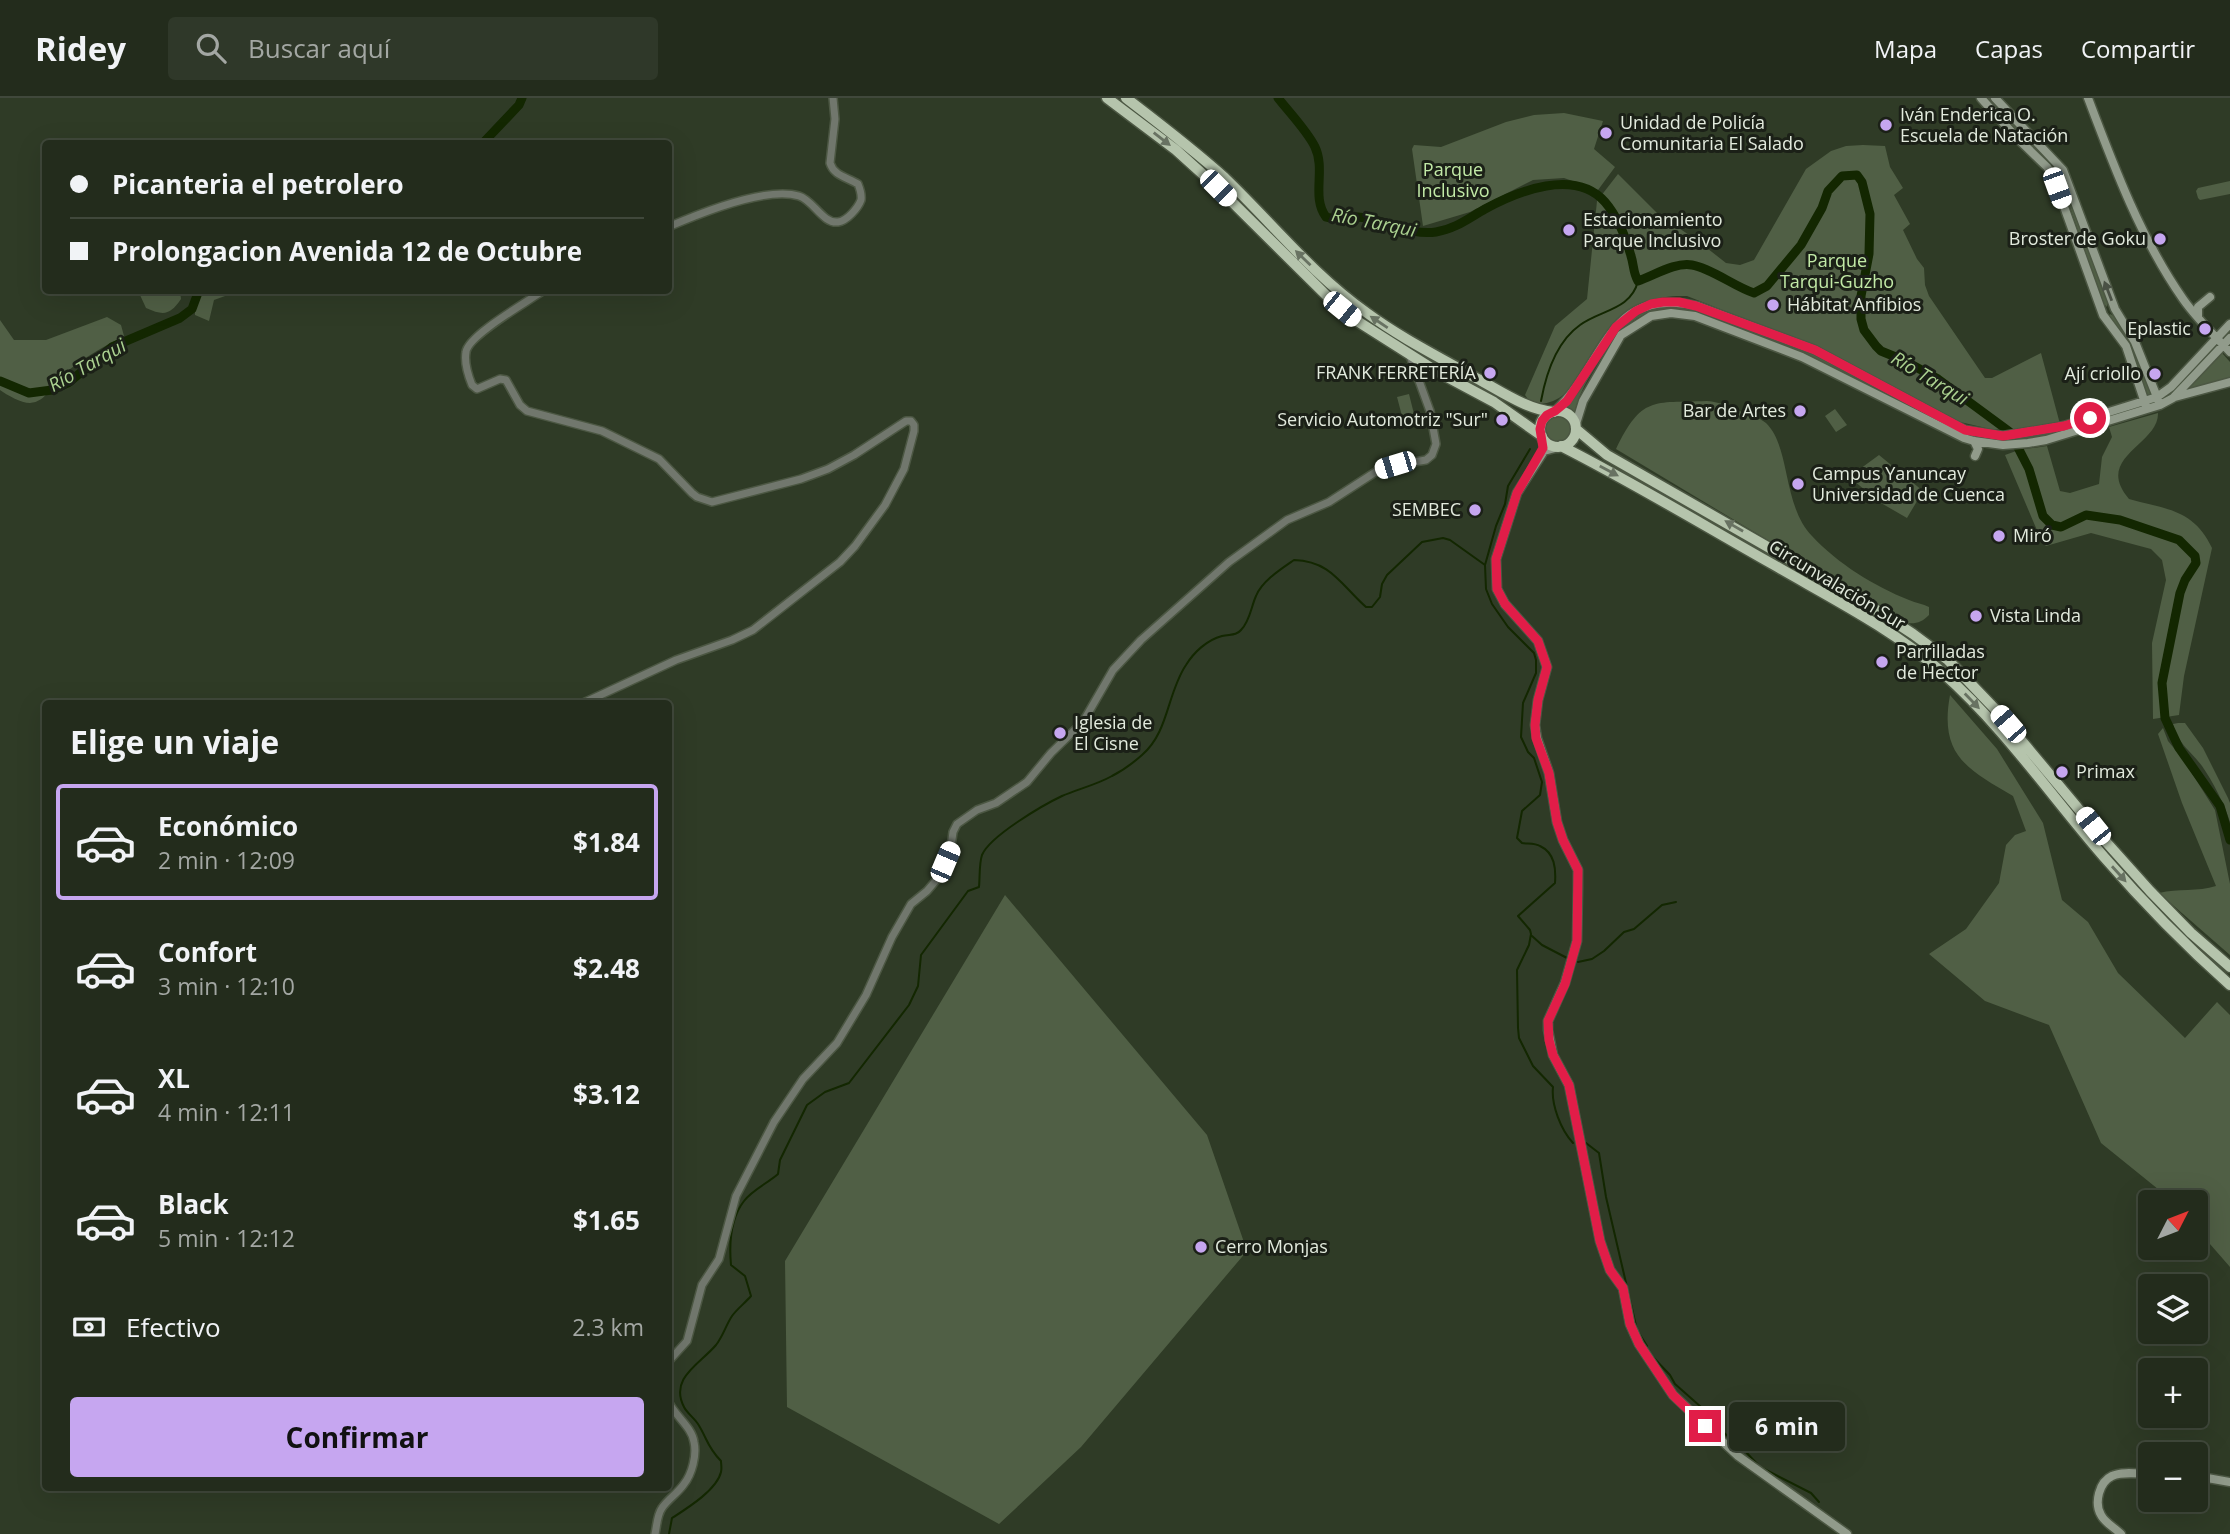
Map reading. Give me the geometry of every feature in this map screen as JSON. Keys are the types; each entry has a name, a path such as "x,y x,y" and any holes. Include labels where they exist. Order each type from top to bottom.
{"highway":[{"name":"Circunvalación Sur","path":"1107,98 1192,164 1330,299 1354,319 1436,371 1494,402 1550,444 1560,446 1631,483 1852,610 1897,638 1942,672 1987,717 2142,899 2230,985"},
{"name":"Circunvalación Sur","path":"1126,98 1184,142 1304,259 1366,313 1419,346 1502,391 1536,407 1564,412 1570,416 1576,428 1607,455 1864,602 1948,660 1995,709 2150,891 2191,933 2230,967"},
{"path":"1542,437 1542,421 1554,412"},
{"path":"1560,446 1571,441 1576,428"}],"main road":[{"path":"1981,98 2053,176 2103,314 2126,346 2146,405"},
{"path":"1995,98 2063,170 2115,309 2135,342 2159,401"},
{"path":"2088,98 2139,221 2183,299 2199,320 2228,345 2173,398"},
{"path":"2199,320 2198,307 2210,297"},
{"path":"1554,412 1572,394 1595,355 1616,327 1644,306 1663,302 1696,306 1815,350 1965,430 2003,441 2024,433 2064,426 2146,405"},
{"path":"1576,428 1583,401 1621,335 1651,316 1671,313 1695,316 1802,357 1974,441 2028,443 2159,401 2230,382"},
{"path":"2159,401 2230,324"},
{"path":"1542,437 1543,448 1517,493 1498,551 1497,589 1505,604 1538,641 1547,667 1538,700 1536,738 1549,773 1557,822 1578,870 1577,941 1565,984 1548,1021 1548,1030 1553,1055 1569,1085 1600,1241 1610,1270 1623,1288 1630,1324 1639,1344 1673,1395 1738,1456 1846,1534"},
{"path":"1974,441 1978,449 1975,456"},
{"path":"1538,458 1544,451 1560,446"},
{"path":"2121,1534 2099,1512 2101,1488 2110,1477 2138,1474"},
{"path":"2208,1478 2230,1482"}],"street":[{"path":"672,225 705,210 766,196 789,194 804,198 831,221 839,222 846,218 861,200 861,191 858,184 838,175 830,163 835,119 833,98"},
{"path":"538,294 470,343 466,361 472,385 477,389 500,379 506,380 520,405 527,411 602,431 659,458 697,497 712,502 801,479 854,455 906,421 911,421 915,431 904,470 891,496 855,547 840,562 753,629 732,640 676,660 590,700"},
{"path":"672,1358 687,1341 699,1294 719,1259 736,1196 774,1122 803,1079 837,1043 866,995 892,937 911,904 938,878 957,824 1027,782 1051,753 1083,722 1113,670 1141,640 1238,555 1287,520 1329,502 1377,471 1426,460 1432,455 1436,444 1430,411 1410,354"},
{"path":"1419,381 1425,368 1436,371"},
{"path":"655,1534 659,1513 664,1504 685,1483 694,1457 695,1443 691,1432 672,1408"}],"green space":[{"path":"1985,98 1991,98 2046,160 2036,153"},
{"name":"Parque Inclusivo","path":"1564,113 1603,121 1594,149 1615,167 1598,190 1564,178 1533,180 1470,212 1423,226 1412,149 1414,145 1441,147 1506,122 1534,115"},
{"name":"Parque Tarqui-Guzho","path":"1846,146 1885,146 1890,167 1903,188 1894,195 1910,224 1903,230 1924,268 1929,296 1985,378 1992,378 2041,353 2060,424 2022,430 1990,429 1956,421 1816,347 1687,296 1658,298 1625,313 1570,389 1559,398 1545,403 1530,402 1525,395 1555,326 1587,299 1597,201 1618,174 1658,214 1726,263 1740,265 1754,260 1806,169 1831,151"},
{"path":"2056,167 2065,182 2108,301 2107,307 2103,303 2065,193 2054,171 2053,168"},
{"path":"2230,181 2230,194 2200,200 2198,198 2198,188"},
{"path":"180,294 181,299 166,313 146,308 140,295"},
{"path":"195,294 231,294 214,300 209,321 195,315"},
{"path":"1679,304 1813,352 1964,432 1989,438 1989,441 1963,436 1701,314 1677,308 1650,312 1629,324 1613,341 1595,368 1580,395 1575,417 1560,409 1581,386 1616,332 1627,322 1649,309"},
{"path":"2110,314 2133,343 2150,396 2146,394 2130,346 2110,319"},
{"path":"107,317 121,325 124,336 70,369 36,402 26,403 0,390 0,320 14,340 46,340"},
{"path":"2222,353 2230,362 2230,377 2188,389"},
{"path":"1409,394 1414,414 1402,416 1397,397"},
{"path":"1707,401 1725,405 1766,423 1780,446 1796,509 1812,536 1833,556 1870,581 1929,607 1929,615 1919,622 1906,623 1616,449 1633,419 1651,406"},
{"path":"1835,409 1847,425 1836,432 1825,416"},
{"path":"2158,413 2156,424 2149,434 2123,462 2118,472 2120,485 2129,499 2187,518 2197,525 2212,548 2184,676 2179,715 2153,719 2152,643 2166,580 2162,560 2151,549 2091,533 2046,546 2005,455 2047,446 2060,491 2070,493 2099,484 2102,457 2112,437 2109,427"},
{"path":"1557,414 1563,415 1571,423 1571,435 1563,443 1557,444 1551,443 1543,435 1542,429 1543,423 1551,415"},
{"path":"1879,455 1923,491 1907,518 1881,503 1849,477"},
{"path":"1950,695 1997,749 2043,823 2062,900 2088,922 2118,973 2185,1038 2217,1002 2230,1015 2230,1267 2208,1242 2208,1190 2159,1190 2101,1143 2049,1025 1985,1001 1929,954 1966,929 1999,883 2006,845 2015,835 2026,831 2013,796 1982,777 1960,758 1949,732"},
{"path":"2185,723 2203,748 2230,803 2230,822 2210,779 2178,736 2173,724"},
{"path":"2163,728 2168,741 2183,759 2215,810 2230,884 2230,955 2159,893 2216,886 2182,803 2158,734"},
{"path":"1005,895 1207,1135 1247,1251 1081,1447 999,1524 787,1407 785,1261"}],"waterway":[{"path":"486,140 519,105 522,98"},
{"name":"Río Tarqui","path":"1278,98 1315,147 1319,165 1320,201 1326,217 1358,217 1416,232 1436,232 1456,226 1498,202 1530,190 1546,186 1578,186 1593,192 1605,202 1613,214 1627,242 1638,281 1672,267 1692,265 1754,293 1767,286 1801,245 1822,208 1828,191 1842,176 1857,175 1862,182 1870,214 1869,254 1861,296 1861,319 1864,330 1876,346 1938,379 2010,432 2029,469 2043,516 2052,525 2061,527 2086,515 2120,520 2179,540 2195,556 2196,563 2180,593 2162,683 2165,718 2179,748 2220,806 2230,840"},
{"path":"1541,401 1549,370 1564,340 1588,320 1622,304 1634,291 1638,281"},
{"name":"Río Tarqui","path":"0,381 29,393 52,390 68,383 112,347 180,318 192,309 198,294"},
{"path":"1530,449 1508,486 1505,504 1485,565 1486,589 1492,604 1508,627 1534,653 1536,660 1536,673 1523,703 1521,737 1534,758 1542,782 1540,795 1522,811 1517,838 1522,843 1538,845 1549,853 1555,867 1555,883 1518,916 1531,934 1529,945 1517,970 1518,1028 1519,1038 1533,1066 1553,1087 1558,1117 1573,1143"},
{"path":"669,1534 672,1518 714,1486 721,1472 721,1461 684,1407 680,1388 688,1372 716,1345 732,1316 751,1296 745,1276 731,1265 733,1223 739,1208 747,1197 778,1174 780,1160 807,1105 825,1092 849,1083 909,1005 918,986 921,955 968,891 979,887 981,859 987,847 1006,830 1043,806 1106,779 1142,755 1158,735 1175,688 1189,660 1211,640 1239,632 1263,585 1294,560 1307,561 1326,570 1366,607 1372,607 1380,597 1387,575 1422,542 1443,538 1450,540 1485,565"},
{"path":"1578,962 1592,959 1662,905 1676,902"},
{"path":"1532,936 1542,945 1567,958"},
{"path":"1586,1143 1599,1153 1606,1197 1637,1330 1647,1346"},
{"path":"1651,1355 1675,1384 1710,1415 1715,1425 1760,1467 1811,1493 1819,1502"}],"place":[{"name":"Iván Enderica O. Escuela de Natación","path":"1886,125"},
{"name":"Unidad de Policía Comunitaria El Salado","path":"1606,133"},
{"name":"Estacionamiento Parque Inclusivo","path":"1569,230"},
{"name":"Broster de Goku","path":"2160,239"},
{"name":"Hábitat Anfibios","path":"1773,305"},
{"name":"Eplastic","path":"2205,329"},
{"name":"FRANK FERRETERÍA","path":"1490,373"},
{"name":"Ají criollo","path":"2155,374"},
{"name":"Bar de Artes","path":"1800,411"},
{"name":"Servicio Automotriz \"Sur\"","path":"1502,420"},
{"name":"Campus Yanuncay Universidad de Cuenca","path":"1798,484"},
{"name":"SEMBEC","path":"1475,510"},
{"name":"Miró","path":"1999,536"},
{"name":"Vista Linda","path":"1976,616"},
{"name":"Parrilladas de Hector","path":"1882,662"},
{"name":"Iglesia de El Cisne","path":"1060,733"},
{"name":"Primax","path":"2062,772"},
{"name":"Cerro Monjas","path":"1201,1247"}],"route":[{"path":"1705,1426 1661,1380 1630,1324 1623,1288 1610,1270 1600,1241 1569,1085 1553,1055 1549,1040 1548,1021 1565,984 1577,941 1578,870 1557,822 1549,773 1536,738 1538,700 1547,667 1538,641 1505,604 1497,589 1496,559 1517,493 1543,448 1541,425 1544,418 1567,401 1616,327 1644,306 1663,302 1696,306 1815,350 1965,430 2003,436 2064,426 2090,418"}]}
